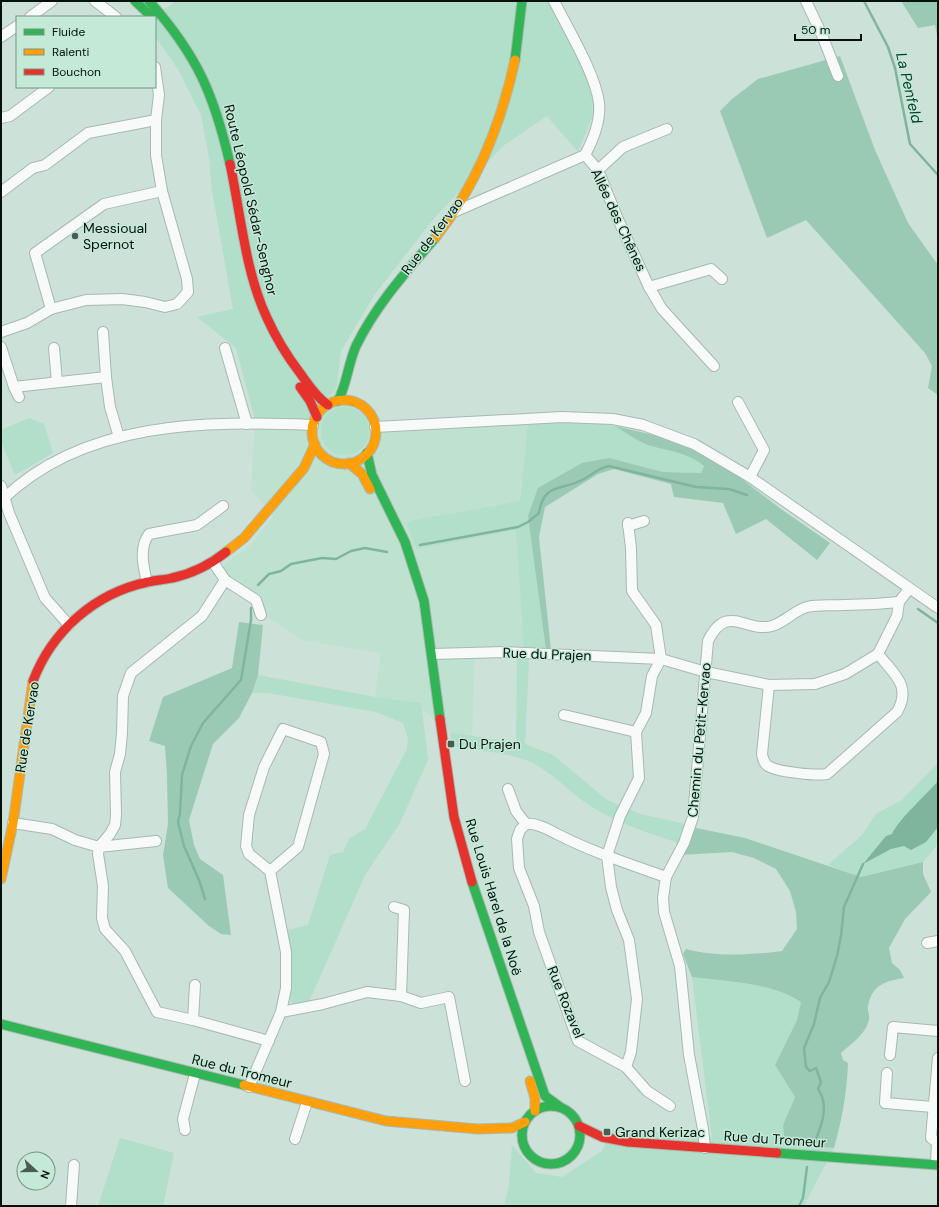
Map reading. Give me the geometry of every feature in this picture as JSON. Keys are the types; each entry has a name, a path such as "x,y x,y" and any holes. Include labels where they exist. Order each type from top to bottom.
{"main road":[{"path":"135,1 151,16"},
{"name":"Route Léopold Sédar-Senghor","path":"149,1 165,18 189,51 212,94 223,130 252,273 263,311 286,354 322,401 328,405"},
{"name":"Rue de Kervao","path":"338,401 343,392 347,370 357,344 399,279 454,212 483,158 505,101 514,68 522,1"},
{"name":"Route Léopold Sédar-Senghor","path":"156,22 183,58 209,114 247,292 258,321"},
{"path":"264,334 278,358 310,401 315,421"},
{"path":"347,370 355,401"},
{"path":"338,401 355,401 372,416 375,427 376,434 373,444 367,453 359,460 349,463 339,463 329,460 320,453 312,434 315,421 320,411 328,405 338,401"},
{"name":"Rue de Kervao","path":"1,879 13,823 32,684 39,666 47,652 69,625 86,610 106,596 147,582 174,578 213,562 254,528 304,468 315,444"},
{"name":"Rue Louis Harel de la Noë","path":"367,453 372,475 394,516 413,564 424,601 448,780 464,856 545,1096 560,1107"},
{"name":"Rue de Kervao","path":"304,468 315,462 329,460"},
{"name":"Rue Louis Harel de la Noë","path":"349,463 362,474 389,524 407,569 419,618 441,776 452,840 461,873 535,1098 535,1111"},
{"name":"Rue du Tromeur","path":"1,1024 386,1121 478,1129 512,1128 525,1122"},
{"path":"552,1105 560,1107 572,1114 579,1126 581,1138 577,1149 570,1158 559,1163 548,1164 537,1160 528,1153 523,1142 522,1132 525,1122 535,1111 552,1105"},
{"name":"Rue du Tromeur","path":"579,1126 590,1133 611,1139 705,1148 937,1164"},
{"name":"Rue du Tromeur","path":"478,1129 507,1136 523,1142"},
{"name":"Rue du Tromeur","path":"577,1149 611,1139"}],"street":[{"path":"31,16 52,1"},
{"path":"96,1 115,16"},
{"path":"454,212 585,156 598,124 599,103 595,86 554,1"},
{"path":"806,1 822,35 838,76"},
{"path":"1,37 16,27"},
{"path":"1,332 27,323 51,309 86,300 122,299 145,302 165,307 177,304 188,292 187,279 162,191 156,155 156,120 159,96 156,74"},
{"path":"1,118 10,116 48,88"},
{"path":"1,192 33,168 45,165 88,133 156,120"},
{"path":"598,170 623,147 667,129"},
{"name":"Allée des Chênes","path":"585,156 598,170 617,217 649,287 662,310 714,366"},
{"path":"51,309 35,253 104,204 162,191"},
{"name":"Allée des Chênes","path":"649,287 711,269 722,279"},
{"path":"103,332 106,377 110,406 119,437"},
{"path":"1,347 14,387 19,397"},
{"path":"54,348 57,382"},
{"path":"225,348 247,424"},
{"path":"14,387 106,377"},
{"path":"738,402 764,450 750,477"},
{"path":"375,427 562,417 613,419 643,425 694,444 750,477 938,608"},
{"path":"3,499 20,485 50,465 96,444 119,437 172,427 315,421"},
{"path":"1,486 3,499 45,598 69,625"},
{"path":"147,582 142,549 144,541 149,534 197,525 224,506"},
{"path":"644,521 628,525 632,591 656,625 661,659 652,676 646,713 636,732 639,778 616,824 607,856 611,886 617,910 629,940 637,999 631,1052 626,1067 647,1091 670,1106"},
{"path":"213,562 225,580 256,600 261,615"},
{"path":"225,580 202,616 131,673 123,696 120,754 115,772 115,825 110,834 99,847 98,854 103,886 102,918 105,929 125,951 156,1012 193,1020 269,1041"},
{"path":"769,685 762,754 764,762 769,767 818,776 827,774 897,712 904,702 903,686 878,654 897,616 899,602 909,589"},
{"name":"Chemin du Petit-Kervao","path":"705,1148 703,1129 689,1055 680,966 664,912 663,888 666,877 684,843 693,817 708,640 714,629 720,623 734,621 760,627 771,626 806,607 899,602"},
{"name":"Rue du Prajen","path":"432,654 505,652 661,659 706,672 769,685 815,684 834,679 861,666 878,654"},
{"path":"564,715 636,732"},
{"path":"249,1087 281,1012 286,988 286,952 270,871 249,854 246,846 249,815 264,767 283,729 321,742 324,754 298,847 270,871"},
{"path":"508,789 516,811 526,824 548,829 586,848 666,877"},
{"path":"13,823 52,829 75,840 99,847 156,841"},
{"name":"Rue Rozavel","path":"526,824 520,830 517,839 518,868 534,906 539,932 578,1041 626,1067"},
{"path":"394,907 404,910 401,996"},
{"path":"926,943 938,941"},
{"path":"193,1020 195,985"},
{"path":"281,1012 324,1004 367,992 401,996 421,1004 449,997 466,1081"},
{"path":"890,1055 893,1027 938,1031"},
{"path":"937,1164 937,1142 931,1138 938,1058"},
{"path":"887,1073 885,1103 933,1107"},
{"path":"185,1130 183,1119 195,1074"},
{"path":"295,1139 307,1102"},
{"path":"71,1206 74,1165"}],"shaded area":[{"path":"177,1 548,1 580,61 596,108 578,152 547,116 503,146 435,217 375,294 341,351 337,386 309,420 255,420 236,348 197,317 233,309 212,190 209,158 201,115 178,69 156,37 156,16 153,16"},
{"path":"901,1 938,1 938,39 935,25 918,28"},
{"path":"840,56 875,150 908,223 938,265 938,395 928,388 932,366 925,353 806,220 767,238 720,111 732,99 758,79"},
{"path":"337,386 398,432 528,422 516,530 524,649 475,647 472,735 450,732 422,709 421,703 375,697 381,653 302,640 256,608 212,574 249,546 273,517 251,489 255,420"},
{"path":"340,407 350,407 359,411 365,417 368,422 368,440 359,451 350,455 340,455 331,451 325,445 321,436 321,426 325,417 331,411"},
{"path":"29,418 44,424 53,453 17,474 14,473 1,441 1,430"},
{"path":"578,421 615,426 647,444 684,454 697,460 704,466 701,473 663,472 608,458 538,488 536,567 546,650 524,649 516,530 417,549 407,524 411,521 520,501 528,422"},
{"path":"615,426 666,438 693,448 731,471 781,509 830,543 817,560 766,519 736,534 723,503 674,497 671,484 614,469 598,474 545,507 539,537 551,650 546,650 528,516 538,488 582,463 609,458 663,472 701,473 704,466 698,461 677,452 648,445 635,439"},
{"path":"239,622 263,625 258,675 252,693 239,718 213,744 189,820 194,845 200,859 223,875 231,935 221,934 209,926 168,888 163,855 168,824 165,746 149,741 163,697 232,668"},
{"path":"517,658 529,659 525,744 553,755 607,800 640,814 686,824 678,843 632,827 599,811 582,800 541,767 524,759 504,754 452,746 450,732 516,743"},
{"path":"258,675 375,697 421,703 428,760 400,823 365,875 308,1004 294,1005 290,1000 292,962 288,930 308,925 330,855 343,852 350,838 365,829 407,749 408,738 403,723 376,712 268,693 252,693"},
{"path":"938,763 938,844 923,862 861,877 828,865 862,835 876,814 902,800"},
{"path":"938,781 938,827 926,842 911,850 904,846 891,849 863,864 886,836 892,834 906,815"},
{"path":"696,828 745,838 861,877 923,862 923,874 931,892 905,919 889,948 892,963 900,970 904,978 885,983 876,989 870,999 868,1008 868,1024 862,1034 841,1053 843,1060 848,1063 847,1085 844,1106 834,1148 785,1144 783,1125 795,1097 775,1065 797,1020 801,1002 776,990 748,984 692,977 683,954 686,949 697,952 721,954 758,954 782,951 797,929 796,912 790,891 776,869 754,858 732,852 680,855"},
{"path":"692,977 763,987 790,995 802,1002 797,1020 775,1065 795,1097 783,1125 785,1144 834,1148 804,1206 504,1206 509,1185 512,1145 536,1173 562,1177 602,1151 612,1130 712,1137"},
{"path":"120,1138 174,1153 163,1206 98,1206"}],"waterway":[{"name":"La Penfeld","path":"864,1 888,47 895,68 910,144 938,175"},
{"path":"420,545 518,527 528,522 539,513 541,503 549,492 582,480 598,470 609,466 696,487 729,489 747,495"},
{"path":"258,585 269,574 281,571 291,564 322,558 336,559 351,551 365,548 387,552"},
{"path":"205,899 199,880 184,846 178,822 180,813 182,775 191,746 203,723 241,680 251,620 251,608"},
{"path":"918,609 938,623"},
{"path":"814,1144 822,1124 824,1109 822,1096 818,1089 821,1082 816,1068 810,1071 806,1067 804,1048 814,1024 820,998 829,982 837,956 844,907 863,864"},
{"path":"799,1206 803,1198 807,1167"}],"traffic: fast":[{"path":"135,1 151,16"},
{"path":"149,1 180,39 202,76 217,117 230,164"},
{"path":"515,60 522,1"},
{"path":"338,401 353,353 364,331 392,289 435,238"},
{"path":"367,453 372,475 405,542 424,601 440,719"},
{"path":"472,882 545,1096 560,1107"},
{"path":"1,1024 244,1085"},
{"path":"545,1106 557,1106 572,1114 580,1129 580,1135 580,1141 572,1156 557,1164 545,1164 530,1156 522,1141 522,1129 530,1114 545,1106"},
{"path":"777,1153 938,1165"}],"traffic: slow":[{"path":"435,238 463,197 486,154 495,131 515,60"},
{"path":"344,400 362,406 370,414 376,432 370,450 362,458 344,464 326,458 318,450 312,432 318,414 326,406 344,400"},
{"path":"226,552 244,538 304,468 315,444"},
{"path":"349,463 362,474 370,489"},
{"path":"1,879 13,823 33,681"},
{"path":"530,1081 535,1098 535,1111"},
{"path":"244,1085 386,1121 478,1129 512,1128 525,1122"}],"traffic: jam":[{"path":"230,164 244,242 253,281 270,325 295,367 312,390 328,405"},
{"path":"300,387 310,401 317,417"},
{"path":"33,681 41,663 52,646 64,631 93,605 110,595 129,587 151,581 169,579 193,571 214,561 226,552"},
{"path":"440,719 454,817 472,882"},
{"path":"579,1126 602,1137 628,1142 777,1153"}],"place":[{"name":"Messioual Spernot","path":"75,236"},
{"name":"Du Prajen","path":"451,744"},
{"name":"Grand Kerizac","path":"607,1132"}]}
